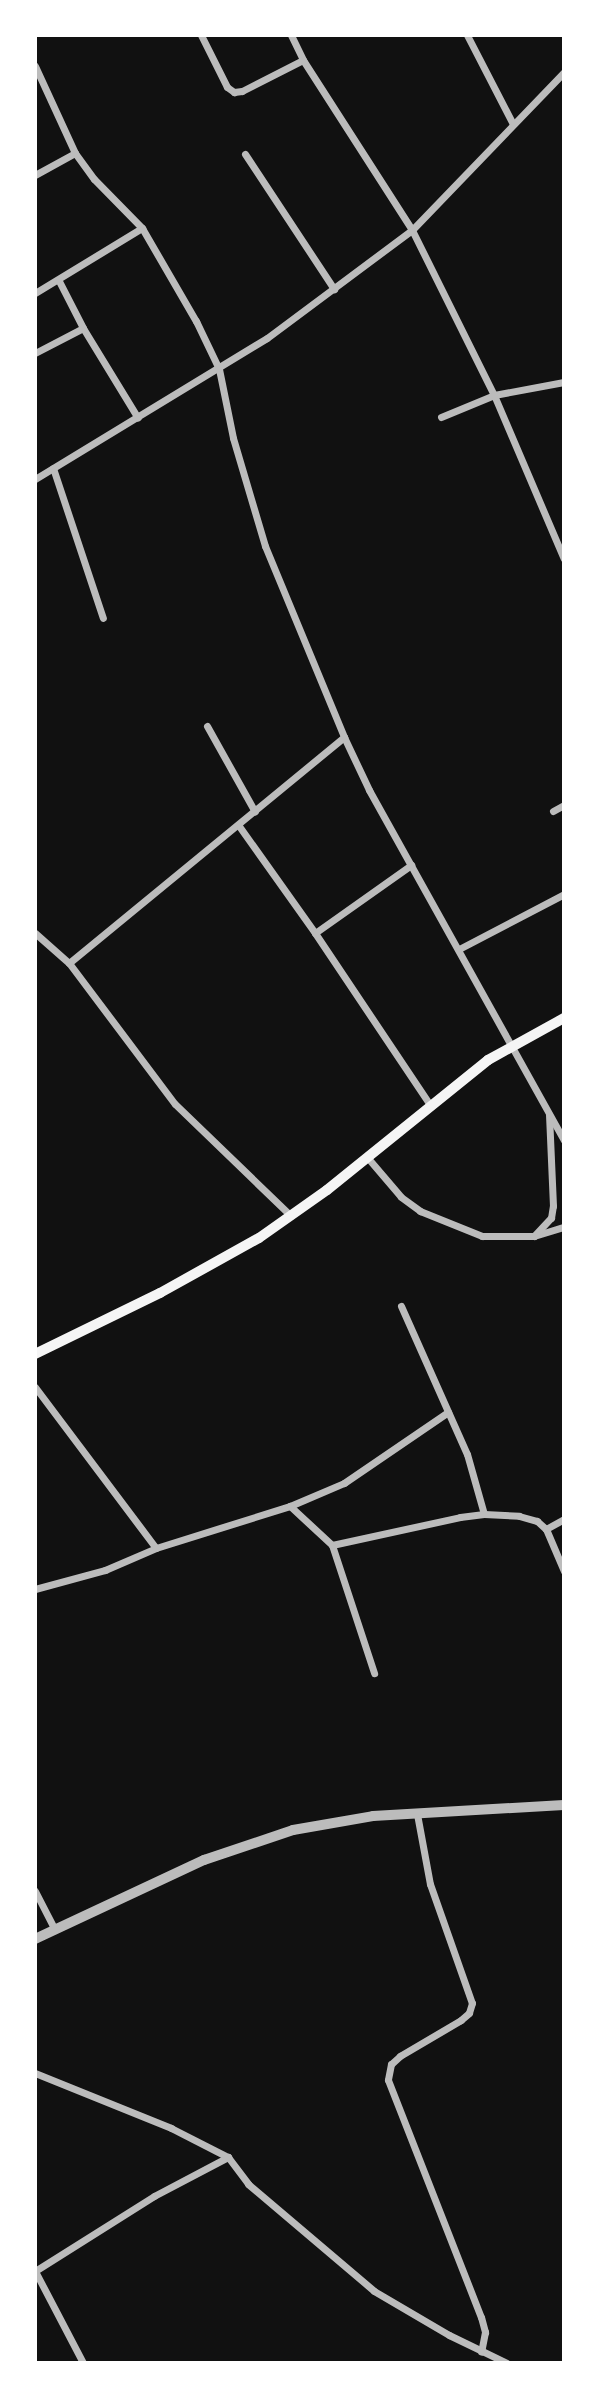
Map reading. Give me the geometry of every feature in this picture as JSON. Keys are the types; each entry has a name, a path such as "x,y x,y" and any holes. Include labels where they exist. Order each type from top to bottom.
{"main road":[{"path":"35,1354 200,1272 291,1216 488,1060 564,1018"}],"street":[{"path":"201,35 227,87 234,92 242,91 303,60"},
{"path":"467,35 513,124"},
{"path":"295,36 303,60 412,230 494,395 564,559"},
{"path":"35,66 75,153 94,179 142,228 172,276 219,369 236,449 265,546 344,737 369,790 564,1140"},
{"path":"35,479 267,338 412,230 564,72"},
{"path":"35,175 75,153"},
{"path":"245,154 334,289"},
{"path":"35,293 59,281 142,228"},
{"path":"59,281 83,328 138,418"},
{"path":"35,353 83,328"},
{"path":"441,417 494,395 564,382"},
{"path":"53,468 103,618"},
{"path":"207,726 256,812"},
{"path":"69,963 344,737"},
{"path":"553,811 564,805"},
{"path":"239,826 315,933 430,1106"},
{"path":"315,933 411,865"},
{"path":"459,949 564,894"},
{"path":"35,933 69,963 175,1104 291,1216"},
{"path":"534,1236 551,1218 553,1206 549,1112"},
{"path":"367,1157 401,1198 419,1211 482,1236 534,1236 564,1227"},
{"path":"401,1306 467,1454 484,1514"},
{"path":"35,1387 156,1548"},
{"path":"35,1590 105,1570 156,1548 290,1506 344,1483 448,1412"},
{"path":"290,1506 332,1545 374,1673"},
{"path":"332,1545 484,1514 529,1518 546,1529 564,1571"},
{"path":"546,1529 564,1519"},
{"path":"35,1939 204,1860 266,1837 355,1818 564,1805"},
{"path":"417,1814 430,1884 472,2003 469,2013 461,2020 391,2064 388,2080 481,2316 485,2332 481,2352"},
{"path":"35,1891 54,1928"},
{"path":"35,2073 171,2128 228,2157 248,2184 374,2291 481,2352 508,2363"},
{"path":"83,2363 35,2271 154,2196 228,2157"}]}
